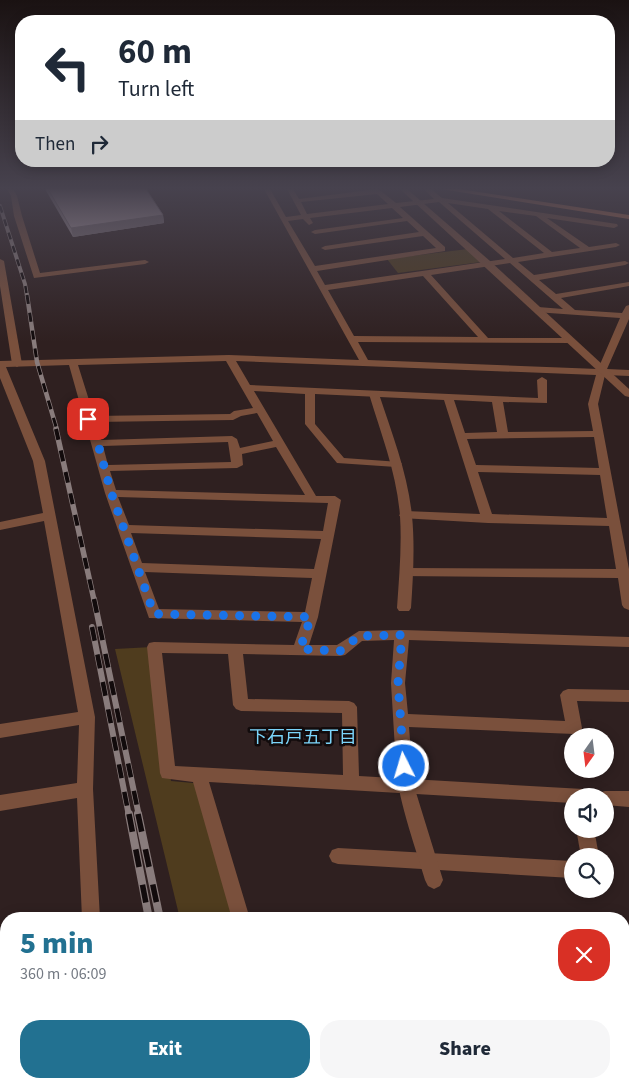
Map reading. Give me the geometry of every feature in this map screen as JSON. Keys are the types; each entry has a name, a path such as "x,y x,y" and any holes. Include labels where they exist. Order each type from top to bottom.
{"street":[{"path":"27,240 37,276 145,262"},
{"path":"296,240 365,363"},
{"path":"320,240 330,256 388,268 425,273 587,249 622,257"},
{"path":"313,269 330,256 396,240"},
{"path":"324,288 442,249 432,240"},
{"path":"460,240 629,394"},
{"path":"488,240 572,312"},
{"path":"531,240 550,254"},
{"path":"573,240 587,249"},
{"path":"618,240 622,257"},
{"path":"533,278 622,257"},
{"path":"0,261 17,364"},
{"path":"425,273 485,340"},
{"path":"555,297 629,284"},
{"path":"538,310 628,313 612,344 599,379 593,404 614,522 626,574 629,605"},
{"path":"352,339 570,341"},
{"path":"91,912 85,789 87,717 39,461 31,435 8,388 0,364 72,363 162,358 229,358 629,373"},
{"path":"229,358 312,498"},
{"path":"72,363 111,492 154,614 311,617"},
{"path":"246,388 543,401 542,380"},
{"path":"310,391 310,424 341,461 396,464"},
{"path":"374,394 396,464 406,515 404,608"},
{"path":"448,397 488,519"},
{"path":"498,399 503,435"},
{"path":"88,419 233,417 238,413 259,410"},
{"path":"460,436 599,434"},
{"path":"98,444 232,440 236,452 237,465 104,468"},
{"path":"236,452 279,443"},
{"path":"470,468 605,472"},
{"path":"111,492 335,500 311,617 300,649"},
{"path":"406,515 614,522"},
{"path":"0,526 49,516"},
{"path":"124,529 328,535"},
{"path":"137,566 320,574"},
{"path":"406,573 626,574"},
{"path":"402,635 398,683 406,786 434,880"},
{"path":"564,795 168,773 154,647 340,651 359,636 402,635 629,642"},
{"path":"235,648 241,705 349,707 351,783"},
{"path":"401,720 574,728 568,695 629,696"},
{"path":"0,731 87,717"},
{"path":"199,775 239,912"},
{"path":"0,803 85,789"},
{"path":"614,798 629,799"},
{"path":"338,856 564,870"}],"shaded area":[{"path":"468,249 481,262 398,273 387,259"},
{"path":"152,647 171,781 204,784 237,912 178,912 115,649"}],"railway":[{"path":"11,240 27,296"},
{"path":"27,295 37,362 57,430"},
{"path":"56,429 94,600"},
{"path":"94,599 139,816"},
{"path":"92,627 129,816"},
{"path":"129,814 148,912"},
{"path":"138,814 159,912"}],"district":[{"name":"下石戸五丁目","path":"303,737"}],"route":[{"path":"88,419 98,444 111,492 154,614 311,617 300,649 340,651 359,636 402,635 398,683 404,766"}]}
